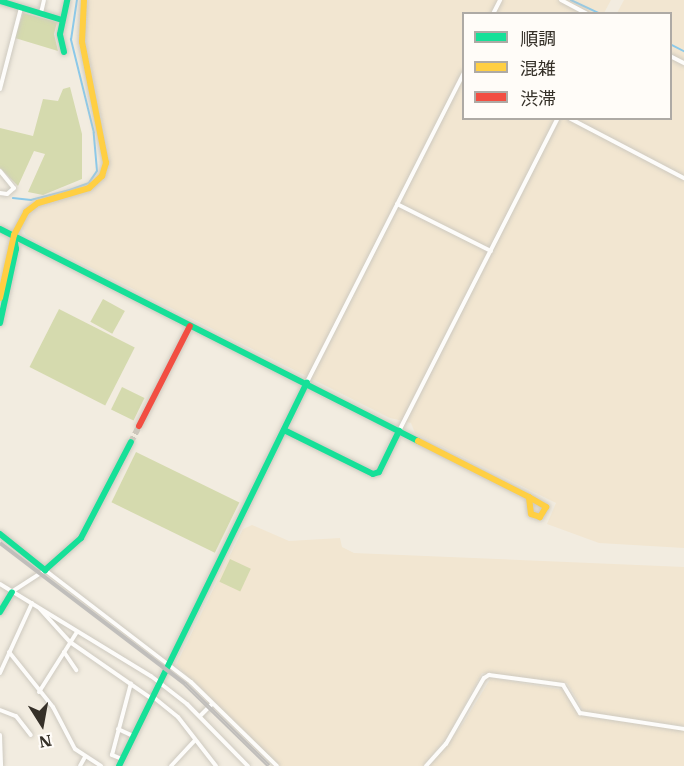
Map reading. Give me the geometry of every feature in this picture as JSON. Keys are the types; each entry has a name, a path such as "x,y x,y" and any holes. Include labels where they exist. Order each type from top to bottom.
{"street":[{"path":"40,14 44,0"},
{"path":"64,52 59,41 67,0"},
{"path":"0,298 14,235 31,207 89,188 104,170 105,148 82,42 84,0"},
{"path":"561,0 583,12"},
{"path":"0,1 20,5 62,20"},
{"path":"0,87 20,5"},
{"path":"131,683 112,755 120,763 307,383 462,76"},
{"path":"284,430 373,474 379,472 557,120"},
{"path":"573,120 684,178"},
{"path":"0,171 14,188 7,194 0,193"},
{"path":"397,204 491,251"},
{"path":"0,229 529,497 546,507 543,513 535,517 529,497"},
{"path":"0,323 16,249 14,235"},
{"path":"140,426 190,326"},
{"path":"0,612 12,592 45,570 81,538 131,442"},
{"path":"0,534 168,664 277,766"},
{"path":"0,584 159,682 200,716 248,766"},
{"path":"0,673 32,603"},
{"path":"38,607 70,642 178,717 216,766"},
{"path":"39,692 77,632"},
{"path":"9,652 39,692 53,706 67,738 85,757 100,766"},
{"path":"64,652 76,670"},
{"path":"426,766 446,744 484,678 489,675 563,685 579,713 684,729"},
{"path":"200,716 212,704"},
{"path":"0,710 16,717 31,735"},
{"path":"118,729 133,736"},
{"path":"0,735 1,766"},
{"path":"171,766 195,740"},
{"path":"80,766 85,757"}],"shaded area":[{"path":"88,0 611,0 605,12 462,12 462,120 672,120 672,12 618,12 624,0 684,0 684,548 599,543 547,524 556,503 415,433 411,423 390,418 26,235 22,228 24,221 37,207 89,192 107,172 110,158 85,39"},
{"path":"252,525 289,541 340,538 342,547 354,553 684,567 684,726 584,712 567,683 482,673 448,736 423,766 280,766 176,665 243,529"},
{"path":"491,678 564,690 580,716 684,730 684,766 430,766 462,725"}],"green space":[{"path":"23,13 57,22 54,34 58,51 15,38"},
{"path":"70,87 82,134 82,179 43,195 28,192 45,154 34,151 18,186 0,168 0,128 33,136 43,99 58,101 63,89"},
{"path":"103,299 125,311 112,334 90,322"},
{"path":"59,309 135,348 105,406 29,367"},
{"path":"122,387 144,398 134,420 111,409"},
{"path":"136,452 239,502 215,553 111,502"},
{"path":"230,559 251,569 240,591 219,582"}],"waterway":[{"path":"13,198 31,200 70,190 89,183 97,171 94,133 71,40 77,0"},
{"path":"571,0 597,12"},
{"path":"672,45 684,51"}],"tunnel":[{"path":"131,442 139,426"}],"railway":[{"path":"0,543 185,684 269,766"}],"traffic: fast":[{"path":"64,52 60,34 67,0"},
{"path":"0,1 62,20"},
{"path":"0,229 418,441"},
{"path":"0,323 16,249 14,236"},
{"path":"119,766 307,383"},
{"path":"284,430 373,474 379,472 399,431"},
{"path":"0,534 45,570 81,538 131,442"},
{"path":"0,612 12,592"}],"traffic: slow":[{"path":"0,298 14,235 26,212 38,203 89,188 102,176 106,163 82,42 84,0"},
{"path":"418,441 529,497 546,507 540,517 531,514 529,497"}],"traffic: jam":[{"path":"139,426 190,326"}]}
